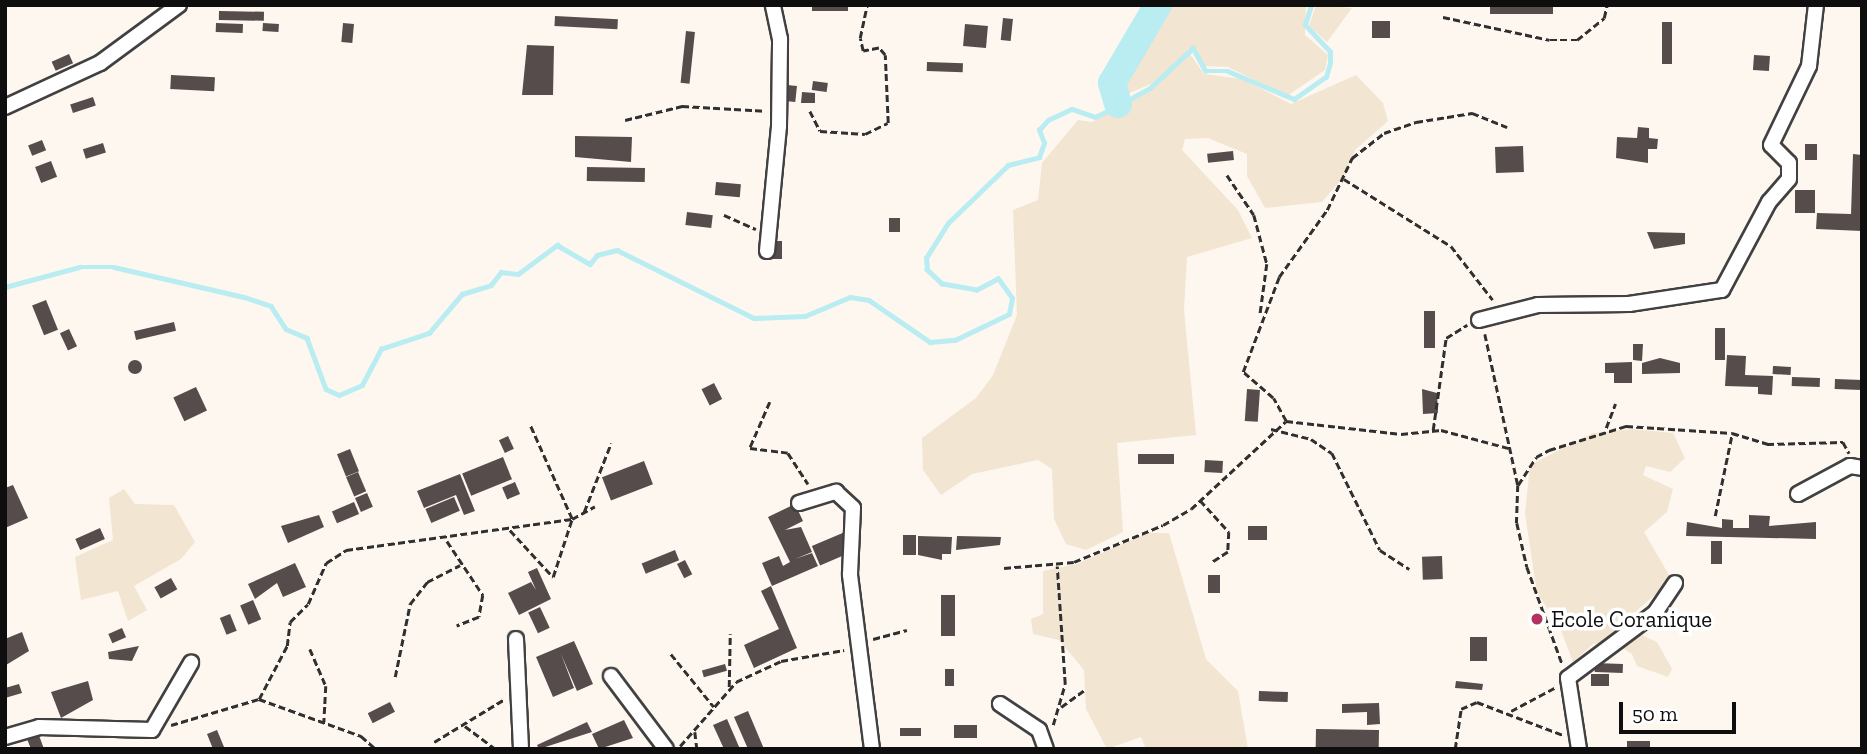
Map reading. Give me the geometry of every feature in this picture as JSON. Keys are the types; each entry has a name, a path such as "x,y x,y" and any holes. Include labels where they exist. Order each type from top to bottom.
{"street":[{"path":"5,107 100,63 179,5"},
{"path":"767,251 780,113 773,5"},
{"path":"1479,320 1507,310 1629,304 1722,290 1769,202 1789,179 1789,163 1771,145 1808,66 1816,5"},
{"path":"1798,494 1856,467"},
{"path":"799,503 815,495 836,492 853,508 850,575 873,749"},
{"path":"1579,745 1567,678 1655,613 1675,583"},
{"path":"516,639 523,693 521,749"},
{"path":"5,737 39,727 114,732 161,725 191,663"},
{"path":"611,676 666,749"},
{"path":"1000,704 1047,743"}],"path":[{"path":"810,111 820,131 864,134 888,123 885,55 878,48 863,51 860,38 867,5"},
{"path":"1443,18 1550,40 1577,40 1604,18 1607,5"},
{"path":"625,120 682,106 780,113"},
{"path":"1258,322 1279,276 1344,178 1359,150 1397,128 1472,113 1507,127"},
{"path":"1227,176 1254,215 1267,264 1258,322 1244,378 1263,388 1286,421"},
{"path":"1344,178 1451,246 1485,293 1507,310"},
{"path":"724,215 758,230 767,228 772,212"},
{"path":"1433,430 1446,338 1479,320 1512,449 1518,485 1517,523 1527,567 1567,678 1511,711"},
{"path":"770,402 750,448 788,453 815,495"},
{"path":"1606,428 1615,404"},
{"path":"1004,568 1057,566 1163,525 1200,500 1271,429 1286,421 1401,434 1433,430 1512,449"},
{"path":"510,530 553,577 572,519 530,425"},
{"path":"1518,485 1535,457 1606,428 1732,433 1767,444 1843,442 1856,467"},
{"path":"1271,429 1311,439 1332,453 1380,550 1409,569"},
{"path":"1715,516 1732,433"},
{"path":"584,512 611,443"},
{"path":"1200,500 1229,532 1228,552 1211,563"},
{"path":"259,699 287,646 290,622 308,604 326,563 360,547 447,541 572,519 595,506"},
{"path":"447,541 460,565 483,596 479,617 457,626"},
{"path":"395,677 410,604 427,582 460,565"},
{"path":"1047,743 1061,707 1066,664 1057,566"},
{"path":"729,687 730,634"},
{"path":"310,649 326,686 324,722"},
{"path":"678,749 695,732 729,687 781,661 823,653"},
{"path":"671,654 714,707"},
{"path":"1061,707 1086,689"},
{"path":"433,742 523,693"},
{"path":"161,725 189,724 259,699 324,722 376,749"},
{"path":"1455,749 1464,706 1477,702 1511,711 1579,745"},
{"path":"465,726 496,749"},
{"path":"695,732 697,749"}],"shaded area":[{"path":"1164,5 1306,5 1305,35 1328,55 1325,70 1287,96 1228,67 1204,66 1195,46 1151,84 1120,97 1116,87 1134,45"},
{"path":"1316,5 1352,8 1327,42 1309,26"},
{"path":"1190,54 1204,74 1242,79 1291,104 1356,75 1383,103 1388,121 1355,150 1346,174 1322,202 1265,208 1247,176 1247,154 1208,138 1185,139 1182,150 1238,210 1252,238 1187,257 1184,310 1196,435 1117,443 1123,532 1086,550 1066,544 1054,519 1052,469 1038,460 972,474 941,495 923,470 922,438 976,398 993,375 1017,315 1013,210 1038,200 1042,163 1078,120 1092,122 1150,91"},
{"path":"1632,429 1673,433 1685,458 1670,472 1646,466 1643,475 1673,489 1667,512 1644,532 1672,580 1620,625 1657,642 1672,669 1668,677 1637,666 1632,654 1613,642 1593,644 1573,662 1559,625 1537,593 1525,514 1530,465 1593,433"},
{"path":"124,489 135,504 174,505 195,542 181,559 134,586 147,610 128,621 118,591 81,600 75,557 113,540 109,498"},
{"path":"1147,533 1169,533 1206,659 1238,691 1248,749 1146,749 1141,737 1107,749 1086,709 1084,670 1059,640 1033,634 1031,619 1043,614 1043,571 1077,564"}],"building":[{"path":"812,5 848,5 848,11 812,11"},
{"path":"1490,5 1553,5 1553,14 1490,14"},
{"path":"219,11 264,12 264,21 219,20"},
{"path":"555,16 618,19 617,29 554,26"},
{"path":"1003,18 1013,19 1011,41 1001,40"},
{"path":"1372,21 1390,21 1390,38 1372,38"},
{"path":"1662,22 1672,22 1672,64 1662,64"},
{"path":"216,23 243,24 243,33 216,32"},
{"path":"263,23 279,24 278,32 262,31"},
{"path":"343,23 354,24 352,43 341,42"},
{"path":"965,24 988,26 986,48 963,46"},
{"path":"686,31 695,32 690,84 681,83"},
{"path":"527,45 554,46 553,95 522,95"},
{"path":"69,54 73,63 56,71 52,62"},
{"path":"1754,55 1770,56 1769,71 1753,70"},
{"path":"927,62 963,63 963,72 927,71"},
{"path":"171,75 215,77 214,91 170,89"},
{"path":"813,81 828,83 827,92 812,90"},
{"path":"787,85 797,86 795,102 785,101"},
{"path":"802,92 815,93 815,103 801,103"},
{"path":"93,97 96,106 73,113 70,104"},
{"path":"1638,127 1649,128 1649,138 1658,139 1657,149 1648,149 1648,163 1616,158 1617,137 1637,138"},
{"path":"575,136 632,137 631,162 575,157"},
{"path":"42,140 46,150 32,156 28,146"},
{"path":"103,143 106,153 86,159 83,149"},
{"path":"1805,144 1817,144 1817,160 1805,160"},
{"path":"1523,146 1524,172 1496,173 1495,147"},
{"path":"1233,151 1234,160 1208,163 1207,154"},
{"path":"1853,154 1862,155 1862,231 1816,229 1817,213 1851,214"},
{"path":"51,161 57,177 41,183 35,167"},
{"path":"587,167 645,168 645,182 587,181"},
{"path":"716,182 741,184 740,197 715,195"},
{"path":"1795,190 1815,190 1815,213 1795,213"},
{"path":"687,212 713,215 711,228 685,225"},
{"path":"889,218 900,218 900,232 889,232"},
{"path":"1647,232 1685,233 1685,244 1654,249"},
{"path":"772,241 782,241 782,259 772,259"},
{"path":"46,300 58,330 44,335 32,306"},
{"path":"1424,311 1435,311 1435,348 1424,348"},
{"path":"174,322 176,331 136,340 134,331"},
{"path":"1715,328 1725,328 1725,360 1715,360"},
{"path":"69,329 77,346 68,350 60,333"},
{"path":"1633,344 1643,344 1642,361 1633,360"},
{"path":"1727,355 1746,356 1745,375 1773,376 1772,395 1758,394 1758,387 1725,386"},
{"path":"1660,358 1680,363 1680,373 1642,374 1642,363"},
{"path":"132,360 138,360 142,367 138,374 132,374 128,370 128,364"},
{"path":"1632,362 1632,383 1614,383 1614,373 1605,373 1605,363"},
{"path":"1773,366 1791,367 1791,375 1773,374"},
{"path":"1792,377 1820,378 1820,387 1792,386"},
{"path":"1835,379 1862,380 1862,390 1835,389"},
{"path":"714,383 722,399 710,405 702,389"},
{"path":"196,387 207,411 184,421 173,398"},
{"path":"1247,389 1260,390 1258,422 1245,421"},
{"path":"1422,389 1437,393 1438,413 1423,414"},
{"path":"508,436 514,449 505,453 499,440"},
{"path":"350,449 359,471 346,476 337,454"},
{"path":"1138,454 1174,454 1174,464 1138,464"},
{"path":"503,457 512,479 471,496 462,473"},
{"path":"1205,460 1223,461 1222,473 1204,472"},
{"path":"644,461 653,484 611,500 602,477"},
{"path":"358,472 366,491 354,496 346,477"},
{"path":"460,474 475,511 464,515 456,495 424,508 417,491"},
{"path":"515,482 520,494 507,499 502,487"},
{"path":"13,485 28,518 5,528 5,488"},
{"path":"367,493 373,507 361,512 355,498"},
{"path":"454,497 460,511 431,523 425,509"},
{"path":"354,502 359,514 337,523 332,511"},
{"path":"795,504 803,521 785,530 801,527 812,552 795,559 812,553 818,566 772,586 762,563 779,556 783,566 790,562 768,517"},
{"path":"319,515 324,527 288,543 281,526"},
{"path":"1749,515 1770,516 1769,526 1816,522 1816,539 1686,536 1687,522 1722,528 1722,519 1733,520 1733,528 1749,528"},
{"path":"1248,526 1267,526 1267,540 1248,540"},
{"path":"100,528 105,539 80,550 75,539"},
{"path":"845,532 853,551 820,565 812,546"},
{"path":"903,535 916,535 916,555 903,555"},
{"path":"918,536 952,537 951,554 942,554 942,560 918,555"},
{"path":"957,536 1001,537 1000,545 956,550"},
{"path":"1711,541 1722,541 1722,564 1711,564"},
{"path":"675,550 679,560 646,574 642,563"},
{"path":"1442,556 1443,579 1423,580 1422,557"},
{"path":"685,560 692,574 684,578 677,564"},
{"path":"295,563 306,587 283,597 277,583 255,599 248,584"},
{"path":"537,568 551,599 519,615 508,593 531,582 536,590 528,572"},
{"path":"1208,575 1220,575 1220,593 1208,593"},
{"path":"171,578 177,589 161,599 154,587"},
{"path":"771,586 797,648 754,668 744,645 779,629 761,591"},
{"path":"941,595 955,595 955,636 941,636"},
{"path":"253,600 261,619 248,625 240,605"},
{"path":"540,607 550,628 538,633 528,612"},
{"path":"230,614 237,631 227,635 220,618"},
{"path":"122,628 126,637 112,643 108,634"},
{"path":"22,632 29,651 6,665 5,639"},
{"path":"1470,637 1487,637 1487,661 1470,661"},
{"path":"574,641 593,684 577,691 561,654 574,688 553,697 536,657"},
{"path":"139,646 132,661 109,659 108,652"},
{"path":"1595,663 1623,664 1623,673 1595,672"},
{"path":"725,664 727,671 704,677 702,671"},
{"path":"945,669 954,669 954,686 945,686"},
{"path":"1591,674 1609,674 1609,686 1591,686"},
{"path":"88,681 93,700 61,718 51,692"},
{"path":"1456,681 1483,684 1482,690 1455,688"},
{"path":"19,684 22,693 5,698 5,688"},
{"path":"1259,691 1288,692 1288,702 1259,701"},
{"path":"390,702 395,712 373,723 368,713"},
{"path":"1379,703 1380,724 1367,725 1367,712 1342,713 1342,704"},
{"path":"748,711 764,749 748,749 734,717"},
{"path":"727,719 740,749 724,749 713,725"},
{"path":"624,720 633,738 599,749 592,734"},
{"path":"587,722 592,732 539,749 537,745"},
{"path":"954,725 977,725 977,738 954,738"},
{"path":"900,728 921,728 921,736 900,736"},
{"path":"1316,729 1379,730 1379,749 1316,749"},
{"path":"37,730 44,749 31,749 25,734"},
{"path":"217,730 224,747 213,749 207,734"},
{"path":"1627,741 1650,741 1650,749 1627,749"}],"waterway":[{"path":"1118,104 1112,83 1158,5"},
{"path":"5,287 79,267 114,267 244,297 271,306 286,329 307,338 326,389 339,395 362,385 381,349 429,333 462,294 491,285 501,272 518,274 557,245 590,264 597,255 617,250 754,318 805,316 850,297 869,300 930,342 955,340 1009,314 1012,298 998,279 977,290 942,284 927,270 926,258 948,223 1008,165 1039,157 1044,143 1039,130 1048,120 1072,109 1095,117 1108,111 1150,88 1193,48 1206,71 1228,71 1294,99 1326,77 1330,63 1330,52 1305,25 1311,5"}],"place":[{"name":"Ecole Coranique","path":"1537,619"}]}
